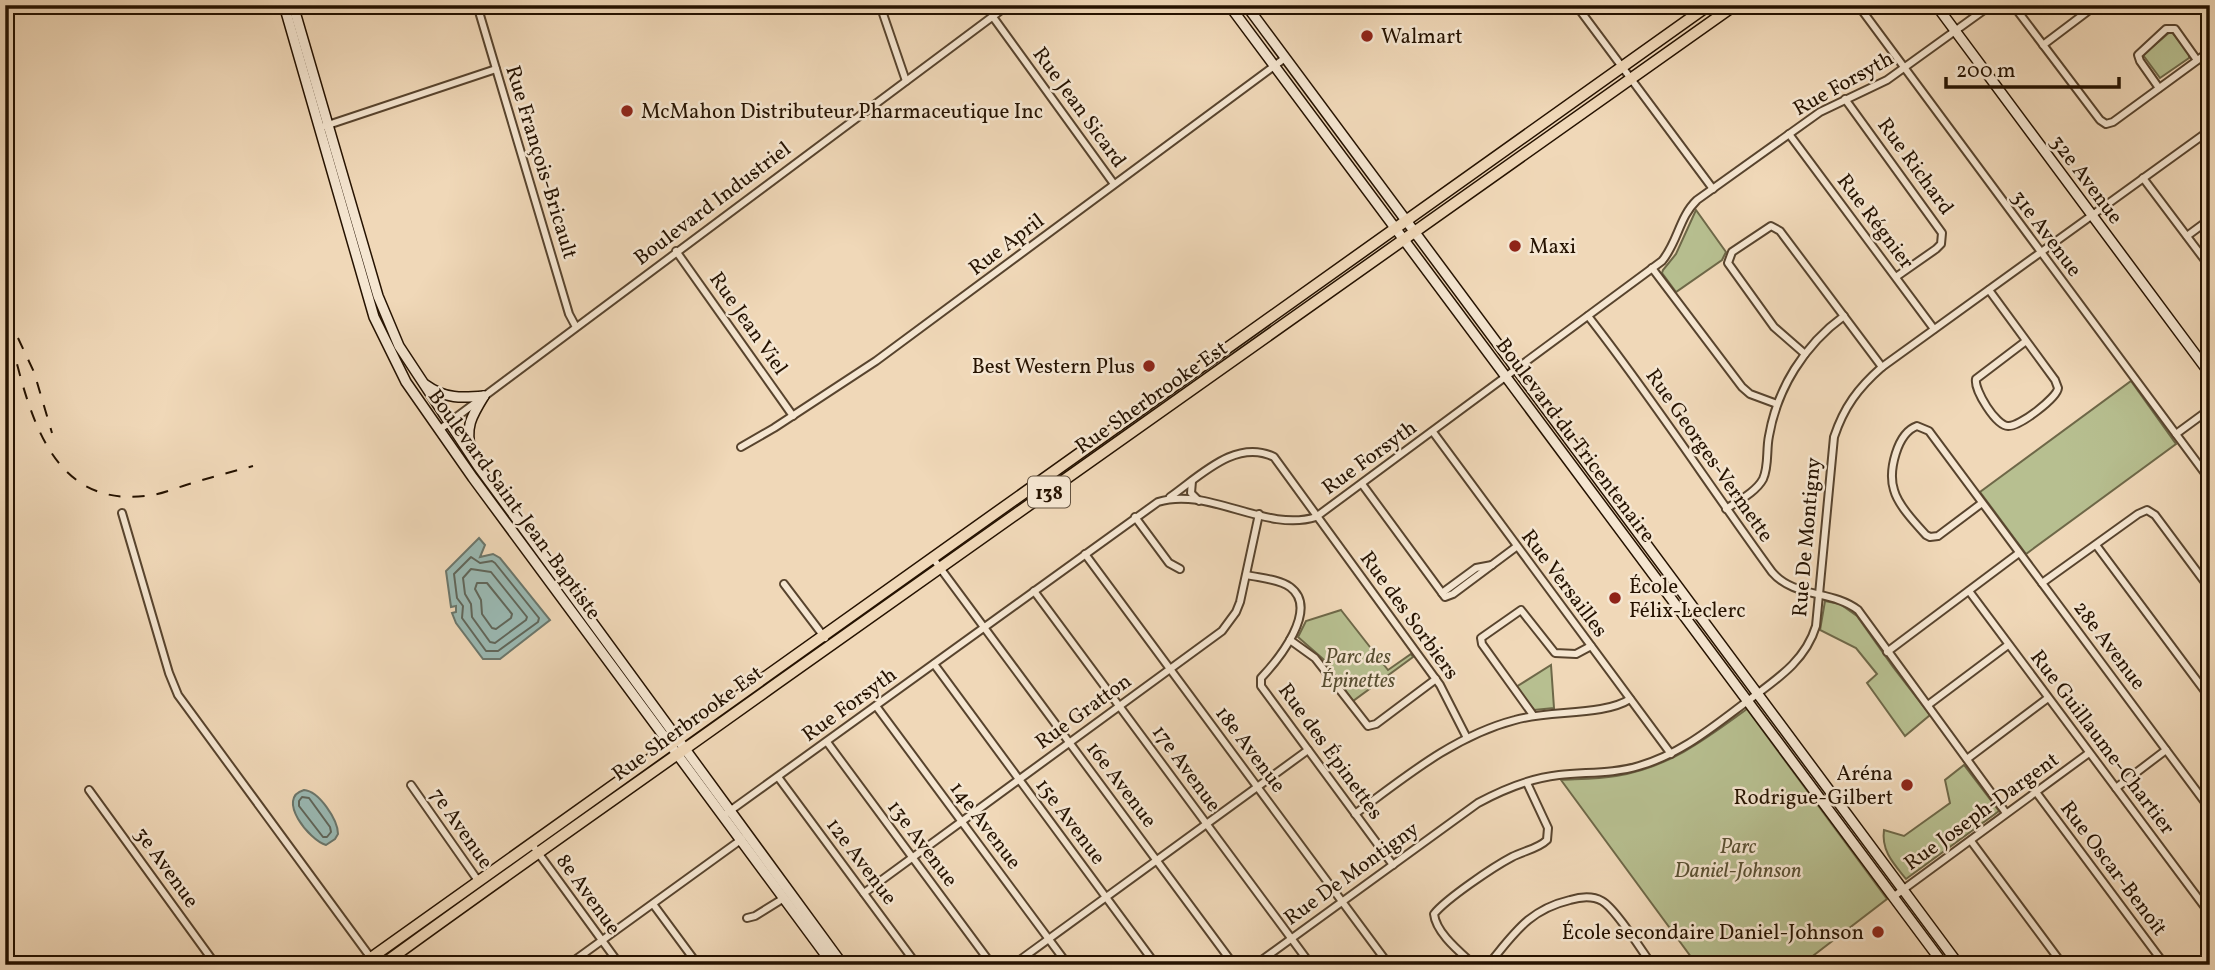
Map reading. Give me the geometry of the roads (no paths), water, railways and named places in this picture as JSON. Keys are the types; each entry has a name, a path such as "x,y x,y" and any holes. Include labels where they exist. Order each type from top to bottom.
{"main road":[{"name":"Rue Sherbrooke Est","path":"382,965 456,911 481,885 531,843 594,797 1709,5"},
{"name":"Rue Sherbrooke Est","path":"361,965 373,961 448,903 537,853 681,753 1735,5"},
{"path":"1681,25 1690,38"},
{"path":"1560,111 1562,128"},
{"path":"1494,176 1496,157"},
{"path":"1262,323 1270,335"},
{"path":"1219,354 1227,366"},
{"path":"1106,434 1114,446"},
{"path":"1062,465 1071,477"},
{"path":"897,582 905,593"},
{"path":"865,605 872,615"},
{"path":"769,673 776,684"},
{"path":"594,797 601,808"},
{"path":"448,903 456,911"},
{"path":"426,918 433,928"}],"street":[{"name":"Boulevard Saint-Jean-Baptiste","path":"284,5 378,296 399,346 522,535"},
{"name":"Boulevard Saint-Jean-Baptiste","path":"293,5 374,317 406,382 439,430 522,535 744,837 833,965"},
{"name":"Rue François-Bricault","path":"477,5 569,314 576,327"},
{"path":"880,5 906,81"},
{"name":"Boulevard Industriel","path":"439,430 1008,5"},
{"name":"Boulevard du Tricentenaire","path":"1229,5 1944,965"},
{"name":"Boulevard du Tricentenaire","path":"1246,5 1959,965"},
{"path":"1576,5 1713,189"},
{"name":"31e Avenue","path":"1858,5 2210,480"},
{"name":"32e Avenue","path":"1936,5 2210,374"},
{"name":"Rue Forsyth","path":"727,814 1150,506 1167,499 1182,498 1293,520 1316,517 1662,261 1672,248 1690,207 1713,189 1820,112 1879,86 1905,69 1991,5"},
{"path":"2013,5 2099,120 2106,124 2113,122 2210,51"},
{"path":"2043,45 2096,5"},
{"name":"Rue Jean Sicard","path":"993,17 1114,184"},
{"path":"2159,88 2138,55 2166,29 2175,29 2197,60"},
{"name":"Rue April","path":"741,447 877,360 1285,58"},
{"path":"324,126 496,69"},
{"name":"Rue Richard","path":"1845,99 1942,233 1941,244 1936,249 1896,277"},
{"name":"Rue De Montigny","path":"1255,965 1478,803 1507,789 1558,775 1628,769 1671,754 1704,735 1799,660 1816,626 1834,437 1848,402 1882,367 2210,130"},
{"name":"Rue Régnier","path":"1789,134 1934,329"},
{"path":"2143,178 2210,267"},
{"path":"2187,236 2210,219"},
{"path":"1805,354 1779,333 1730,267 1728,259 1732,252 1767,228 1776,227 1882,367"},
{"name":"Rue Jean Viel","path":"676,251 793,416"},
{"path":"1652,268 1742,387 1750,394 1777,404"},
{"path":"1989,290 2026,341 2057,384 2058,392 2051,400 2017,423 2004,426 1996,419 1978,391 1976,379 2026,341"},
{"name":"Rue Georges-Vermette","path":"1588,316 1679,437 1726,509 1778,579 1792,588 1847,603 1858,610 2007,813"},
{"path":"1726,509 1753,490 1764,477 1769,436 1777,404 1786,383 1805,354 1829,327 1843,316"},
{"path":"417,376 437,393 450,397 484,396"},
{"path":"478,466 469,440 469,422 484,396"},
{"path":"2175,434 2210,409"},
{"name":"28e Avenue","path":"1982,502 1938,536 1934,538 1926,535 1898,498 1893,487 1896,452 1908,431 1917,426 1928,431 1982,502 2210,808"},
{"name":"Rue Versailles","path":"1433,432 1671,754"},
{"name":"Rue des Sorbiers","path":"1167,499 1228,457 1244,451 1263,452 1274,457 1436,679 1467,738"},
{"path":"1192,481 1191,493 1199,501"},
{"path":"1362,484 1446,597 1516,547"},
{"path":"2042,583 2138,513 2147,510 2155,515 2210,589"},
{"path":"122,513 169,673 178,695 373,961"},
{"name":"Rue Gratton","path":"864,893 1212,640 1229,622 1240,602 1259,514"},
{"path":"1135,517 1169,563 1180,569"},
{"path":"2096,545 2210,698"},
{"path":"1887,652 2020,553"},
{"name":"18e Avenue","path":"1084,554 1388,965"},
{"name":"16e Avenue","path":"932,557 1234,965"},
{"name":"Rue des Épinettes","path":"1247,575 1281,582 1290,587 1296,594 1301,612 1290,640 1259,681 1393,864"},
{"path":"783,584 831,645"},
{"name":"17e Avenue","path":"1034,591 1311,965"},
{"name":"Rue Guillaume-Chartier","path":"1969,591 2210,914"},
{"path":"1533,715 1482,645 1481,638 1521,610 1555,653 1576,654 1591,646"},
{"path":"1290,640 1315,658 1368,726 1376,724 1436,679"},
{"path":"1928,705 2008,645"},
{"name":"15e Avenue","path":"934,664 1156,965"},
{"path":"1967,759 2048,698"},
{"path":"1355,814 1416,769 1467,738 1495,726 1533,715 1609,708 1630,699"},
{"name":"14e Avenue","path":"876,706 1068,965"},
{"name":"13e Avenue","path":"827,742 992,965"},
{"path":"1013,965 1308,750"},
{"path":"2116,788 2166,750"},
{"name":"Rue Joseph-Dargent","path":"1893,897 2089,753"},
{"path":"1794,762 1804,754"},
{"name":"12e Avenue","path":"778,777 917,965"},
{"path":"1474,965 1442,931 1434,914 1496,866 1547,840 1548,828 1527,783"},
{"name":"7e Avenue","path":"411,786 481,885"},
{"name":"3e Avenue","path":"89,790 216,965"},
{"name":"Rue Oscar-Benoît","path":"2036,792 2165,965"},
{"path":"1825,804 1835,797"},
{"path":"568,965 744,837"},
{"path":"1971,841 2063,965"},
{"name":"8e Avenue","path":"531,843 620,965"},
{"path":"1862,854 1872,847"},
{"name":"Boulevard Saint-Jean-Baptiste","path":"787,896 843,965"},
{"path":"747,918 755,916 787,896"},
{"path":"1488,965 1527,919 1543,909 1577,898 1592,898 1609,906 1652,965"},
{"path":"653,904 698,965"}],"water":[{"path":"479,538 485,545 480,557 493,554 500,558 550,620 500,659 483,659 456,623 452,613 456,612 456,606 451,607 446,571"},
{"path":"304,790 316,795 335,821 338,834 326,845 304,828 294,810 293,801 296,794"}],"railway":[{"path":"5,318 21,379 44,439 60,464 82,484 110,495 145,496 253,466"},
{"path":"18,338 34,372 52,433"}],"place":[{"name":"Walmart","path":"1367,36"},
{"name":"McMahon Distributeur Pharmaceutique Inc","path":"627,111"},
{"name":"Maxi","path":"1515,246"},
{"name":"Best Western Plus","path":"1149,366"},
{"name":"École Félix-Leclerc","path":"1615,598"},
{"name":"Aréna Rodrigue-Gilbert","path":"1907,785"},
{"name":"École secondaire Daniel-Johnson","path":"1878,932"}],"park label":[{"name":"Parc des Épinettes","path":"1358,668"},
{"name":"Parc Daniel-Johnson","path":"1738,858"}]}
